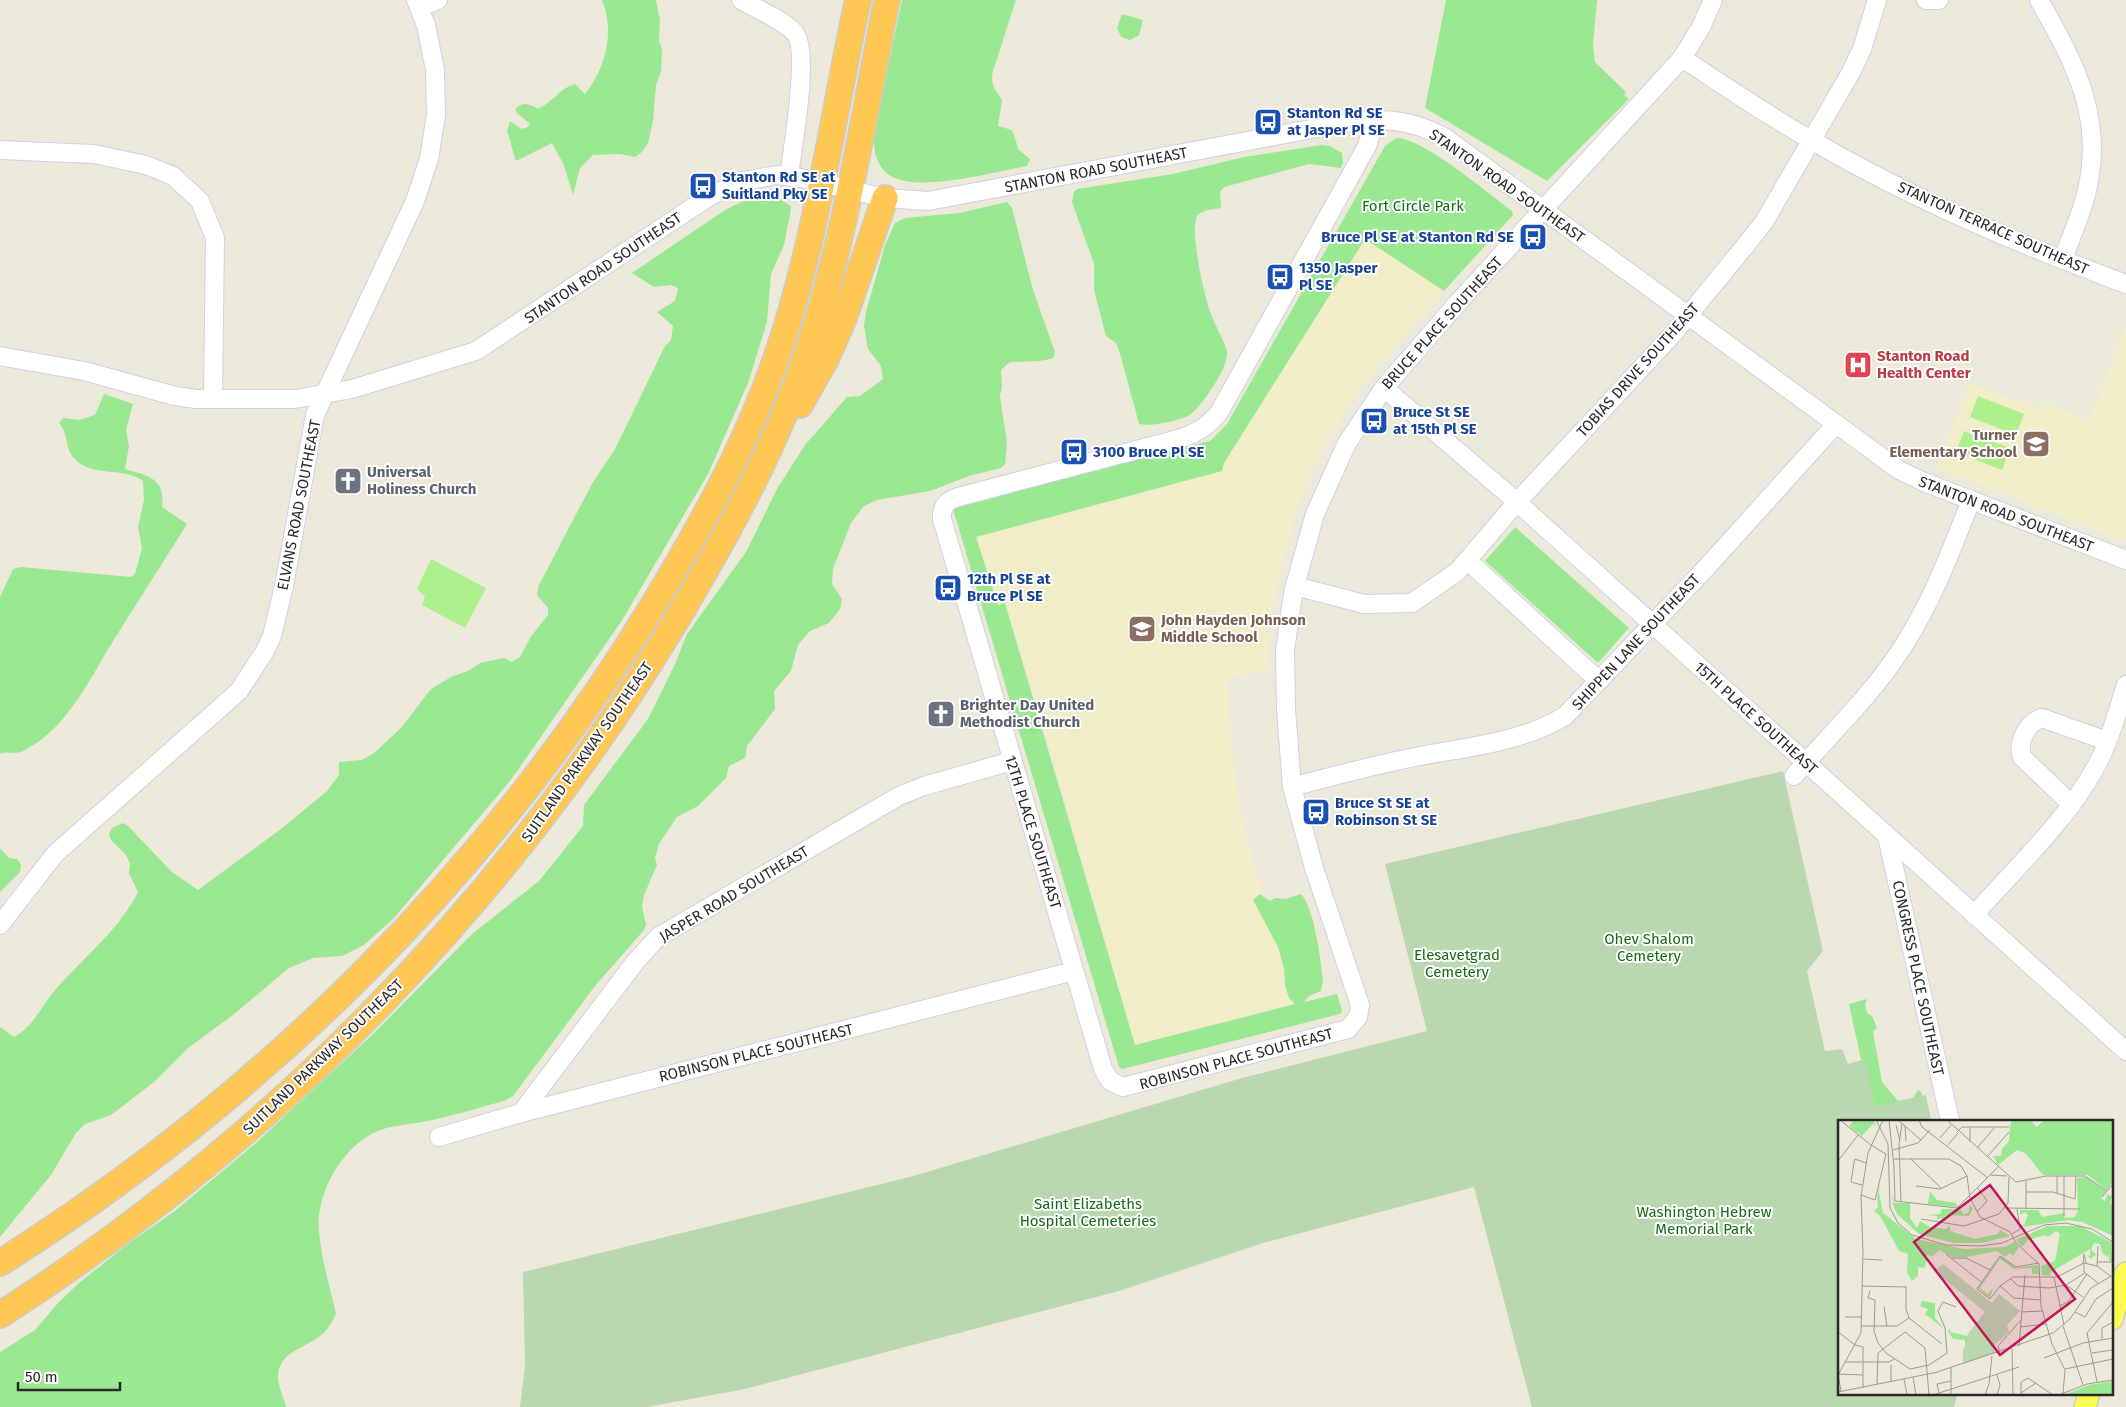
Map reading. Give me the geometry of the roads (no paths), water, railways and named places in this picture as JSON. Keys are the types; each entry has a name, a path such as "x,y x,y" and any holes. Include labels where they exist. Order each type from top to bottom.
{"highway":[{"name":"SUITLAND PARKWAY SOUTHEAST","path":"0,1264 140,1167 216,1107 298,1037 413,922 465,863 542,767 593,697 669,579 728,471 777,357 800,278 822,183 858,0"},
{"name":"SUITLAND PARKWAY SOUTHEAST","path":"0,1315 121,1232 224,1151 341,1045 436,946 528,836 615,717 684,608 756,477 792,396 817,320 837,248 887,0"},
{"path":"756,477 827,357 852,299 885,198"}],"main road":[{"path":"2114,1313 2126,1274"},
{"path":"2085,1407 2089,1394"}],"street":[{"path":"418,4 438,0"},
{"path":"741,0 782,23 794,32 800,44 800,106 788,176"},
{"name":"BRUCE PLACE SOUTHEAST","path":"1356,1021 1360,1005 1314,868 1292,787 1285,683 1288,622 1295,586 1315,514 1336,465 1358,425 1384,388 1682,58 1701,27 1713,0"},
{"name":"TOBIAS DRIVE SOUTHEAST","path":"1295,586 1364,604 1412,603 1439,585 1467,560 1517,502 1688,316 1764,222 1812,141 1862,49 1877,0"},
{"path":"1926,0 1939,0"},
{"path":"2039,0 2082,83 2090,118 2091,162 2086,193 2062,260"},
{"name":"ELVANS ROAD SOUTHEAST","path":"0,925 55,854 239,691 260,662 272,636 284,586 315,415 415,201 429,159 435,124 436,81 430,42 418,4"},
{"name":"STANTON TERRACE SOUTHEAST","path":"1682,58 1812,141 1949,212 2062,260 2126,284"},
{"name":"STANTON ROAD SOUTHEAST","path":"0,356 84,371 182,397 295,399 377,382 476,351 710,196 750,179 788,176 885,198 911,201 944,199 1320,127 1375,120 1404,121 1431,130 1452,143 1905,473 2126,560"},
{"name":"12TH PLACE SOUTHEAST","path":"1114,1084 1103,1070 942,519 942,508 946,503 958,497 1182,438 1198,432 1211,422 1220,411 1367,146 1375,120"},
{"path":"0,150 94,154 146,165 173,176 200,201 215,238 213,399"},
{"name":"15TH PLACE SOUTHEAST","path":"1384,388 1517,502 2126,1051"},
{"name":"SHIPPEN LANE SOUTHEAST","path":"1292,787 1375,765 1519,737 1546,728 1565,716 1653,624 1836,424"},
{"path":"1794,776 1862,699 1902,649 1919,621 1950,554 1971,500"},
{"path":"1467,560 1599,681"},
{"path":"1974,915 2086,784 2107,741 2126,686"},
{"path":"2070,804 2022,758 2019,749 2021,740 2033,722 2042,718 2107,741"},
{"name":"JASPER ROAD SOUTHEAST","path":"521,1113 636,961 658,937 904,794 924,786 1012,761"},
{"name":"CONGRESS PLACE SOUTHEAST","path":"1887,836 1950,1120"},
{"name":"ROBINSON PLACE SOUTHEAST","path":"439,1137 521,1113 1074,971"},
{"name":"ROBINSON PLACE SOUTHEAST","path":"1114,1084 1130,1086 1348,1030 1356,1021"}],"place":[{"name":"Stanton Rd SE at Jasper Pl SE","path":"1268,122"},
{"name":"Stanton Rd SE at Suitland Pky SE","path":"703,186"},
{"name":"Bruce Pl SE at Stanton Rd SE","path":"1533,237"},
{"name":"1350 Jasper Pl SE","path":"1280,277"},
{"name":"Stanton Road Health Center","path":"1858,365"},
{"name":"Bruce St SE at 15th Pl SE","path":"1374,421"},
{"name":"Turner Elementary School","path":"2036,444"},
{"name":"3100 Bruce Pl SE","path":"1074,452"},
{"name":"Universal Holiness Church","path":"348,481"},
{"name":"12th Pl SE at Bruce Pl SE","path":"948,588"},
{"name":"John Hayden Johnson Middle School","path":"1142,629"},
{"name":"Brighter Day United Methodist Church","path":"941,714"},
{"name":"Bruce St SE at Robinson St SE","path":"1316,812"}],"park label":[{"name":"Fort Circle Park","path":"1413,206"},
{"name":"Ohev Shalom Cemetery","path":"1649,948"},
{"name":"Elesavetgrad Cemetery","path":"1457,964"},
{"name":"Saint Elizabeths Hospital Cemeteries","path":"1088,1212"},
{"name":"Washington Hebrew Memorial Park","path":"1704,1220"}]}
